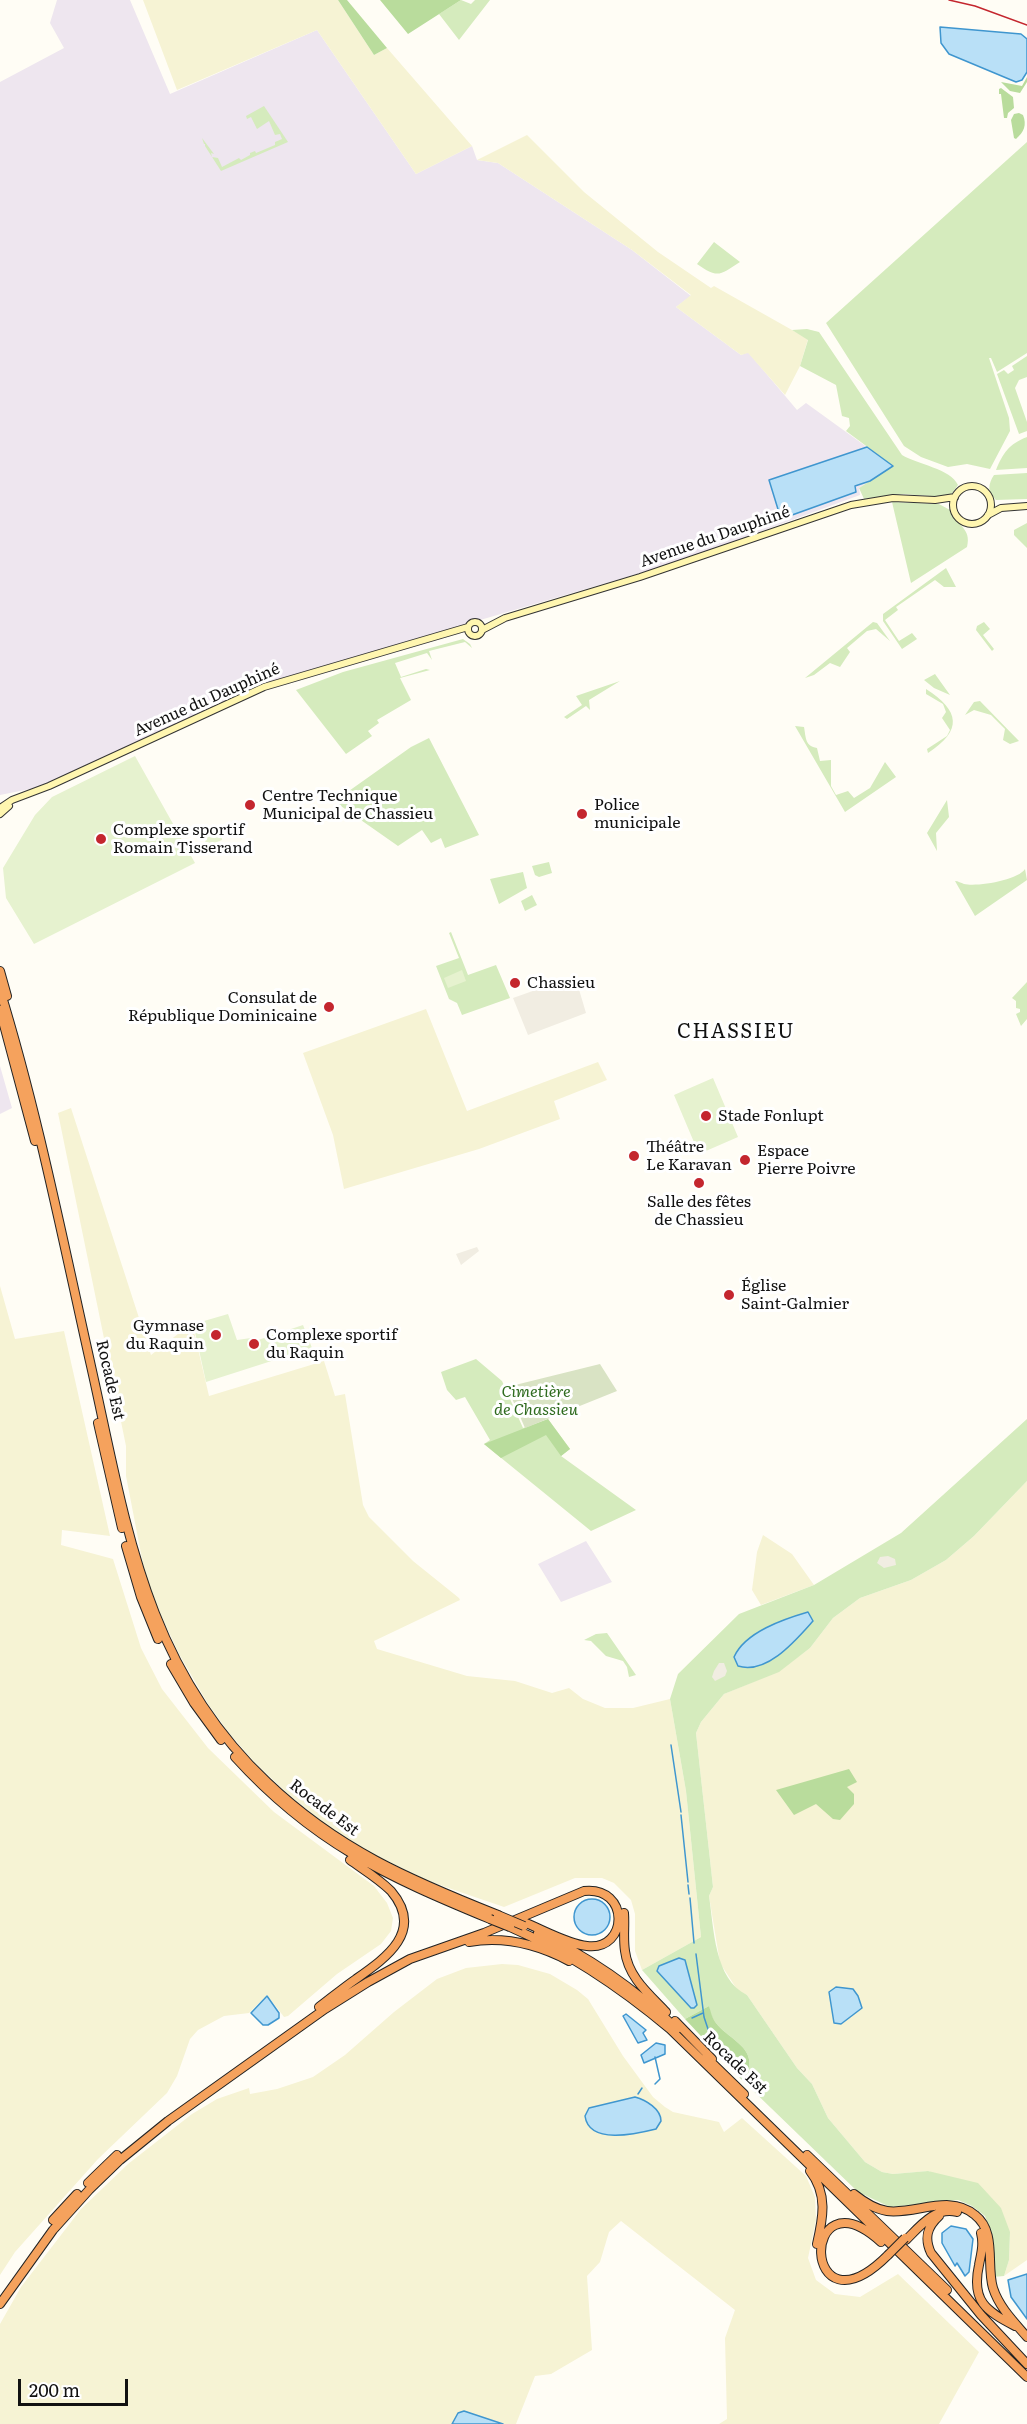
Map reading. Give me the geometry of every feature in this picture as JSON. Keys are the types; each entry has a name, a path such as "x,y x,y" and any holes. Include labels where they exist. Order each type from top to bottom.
{"highway":[{"path":"0,971 25,1064 23,1068"},
{"name":"Rocade Est","path":"0,990 23,1068 136,1562 160,1630 209,1715 265,1781 308,1818 367,1858 492,1915 510,1927 575,1958 636,2000 830,2177 1027,2369"},
{"name":"Rocade Est","path":"0,1010 20,1078 118,1514 141,1597 153,1629 179,1679 213,1730 253,1777 296,1816 365,1863 424,1892 522,1924 573,1950 624,1984 661,2014 712,2062 724,2078"},
{"path":"0,1026 15,1074 20,1078"},
{"path":"0,2294 48,2226 84,2186 116,2156 166,2116 326,2002 393,1951 401,1936 403,1916 398,1902 384,1885 309,1831 297,1821 296,1816"},
{"path":"326,2002 412,1954 499,1922 571,1890 596,1886 612,1894 621,1905 625,1922 625,1951 636,1979 712,2058 712,2062"},
{"path":"0,2304 37,2249 70,2210 133,2149 176,2115 325,2009 368,1982 407,1962 584,1891 599,1892 610,1898 619,1918 612,1938 591,1947 522,1924 510,1916 493,1910 492,1915"},
{"path":"407,1962 471,1942 499,1940 519,1942 563,1958 631,2001 636,2000"},
{"name":"Rocade Est","path":"738,2091 794,2150 1027,2377"},
{"path":"794,2150 795,2156 813,2175 820,2189 824,2211 817,2251 818,2261 827,2275 841,2283 857,2282 871,2275 905,2239 935,2214 959,2209 974,2221 981,2232 982,2249 977,2273 977,2293 986,2309 994,2316 1020,2330"},
{"path":"830,2177 836,2179 867,2203 880,2209 899,2211 944,2205 975,2214 986,2230 993,2288 999,2302 1027,2337"},
{"path":"959,2209 940,2216 932,2223 928,2231 927,2245 962,2292 1027,2364"},
{"path":"889,2256 866,2275 849,2280 837,2278 828,2271 821,2259 820,2249 824,2238 833,2228 842,2224 855,2224 867,2230 932,2288 938,2290"},
{"path":"977,2293 988,2287 993,2288"},
{"path":"986,2309 992,2308 999,2302"}],"main road":[{"path":"988,516 990,501 986,492 974,486 962,489 955,497 953,508 958,519 968,524 979,523 1000,509 1024,506"},
{"name":"Avenue du Dauphiné","path":"468,630 472,622 506,618 640,577 851,504 893,498 935,500 955,497"},
{"name":"Avenue du Dauphiné","path":"935,500 953,508"},
{"path":"990,501 1024,506"},
{"name":"Avenue du Dauphiné","path":"0,808 264,687 468,630 477,636 482,630 506,618"},
{"path":"479,622 482,630"},
{"name":"Avenue du Dauphiné","path":"0,814 27,795"}],"shaded area":[{"path":"57,0 130,0 170,94 317,30 416,174 472,146 477,160 498,163 632,250 691,296 676,307 741,355 748,352 797,410 806,403 893,466 859,488 860,495 678,562 279,679 235,696 59,779 35,788 0,795 0,82 64,48 50,23"},
{"path":"143,0 338,0 374,55 387,48 472,146 416,174 317,30 177,90"},
{"path":"527,135 584,192 658,252 711,288 714,286 808,339 800,366 785,395 748,353 741,355 676,307 691,295 632,250 498,163 477,160"},
{"path":"575,976 586,1013 528,1035 513,998"},
{"path":"426,1009 467,1111 598,1062 607,1080 554,1101 560,1119 479,1149 344,1189 333,1135 303,1053"},
{"path":"0,1066 12,1108 0,1114"},
{"path":"71,1108 151,1355 192,1323 209,1396 324,1361 335,1396 345,1394 363,1505 369,1517 413,1561 460,1600 374,1641 377,1649 467,1676 515,1681 552,1693 569,1688 583,1699 605,1708 633,1708 670,1699 686,1791 701,1937 642,1970 635,1951 635,1914 631,1900 614,1883 602,1878 575,1878 504,1907 431,1882 370,1853 325,1824 291,1797 255,1763 229,1733 208,1704 179,1654 153,1598 144,1569 126,1476 126,1446 58,1113"},
{"path":"477,1247 479,1251 461,1265 456,1254"},
{"path":"0,1286 15,1339 64,1331 110,1536 62,1530 61,1545 113,1559 141,1648 162,1689 208,1748 274,1812 374,1886 387,1903 393,1918 391,1931 381,1944 337,1974 288,2016 284,2017 267,1995 249,2013 224,2016 198,2030 190,2039 177,2076 167,2093 98,2159 15,2252 0,2275"},
{"path":"1027,1481 1027,2260 1004,2276 1009,2260 1010,2232 929,2171 893,2174 882,2172 865,2162 828,2118 812,2084 797,2068 747,1995 738,1991 720,1963 709,1896 713,1887 696,1733 701,1722 724,1694 779,1671 810,1648 833,1618 860,1598 911,1580 946,1560 974,1536"},
{"path":"763,1535 792,1554 814,1585 761,1605 752,1590 757,1552"},
{"path":"586,1541 612,1582 561,1602 538,1564"},
{"path":"888,1556 895,1559 896,1565 884,1568 877,1563 880,1557"},
{"path":"719,1663 724,1663 727,1671 725,1676 715,1681 712,1677 714,1671"},
{"path":"502,1964 518,1965 550,1974 588,1999 623,2056 653,2097 665,2107 673,2112 719,2122 724,2132 742,2118 806,2176 815,2197 816,2220 808,2258 816,2280 835,2294 860,2297 898,2274 979,2352 939,2424 719,2424 727,2419 725,2338 735,2310 621,2221 609,2232 600,2262 587,2276 592,2350 551,2374 535,2376 516,2424 0,2424 0,2324 21,2287 81,2209 128,2164 192,2114 217,2099 249,2088 250,2094 277,2089 313,2077 345,2055 394,2012 437,1979 466,1968"}],"green space":[{"path":"338,0 347,0 387,48 374,55"},
{"path":"380,0 461,0 408,34"},
{"path":"461,0 471,4 475,0 490,0 459,40 439,14"},
{"path":"1027,77 1027,82 1020,93 1010,91 1001,82 1022,86"},
{"path":"1001,88 1013,97 1014,108 1008,113 1007,118 1004,118 1001,94 999,94"},
{"path":"264,106 288,142 221,171 212,157 218,158 222,167 239,158 241,160 250,153 255,151 256,153 275,145 275,142 282,139 280,134 275,135 269,121 257,129 251,117 247,119 246,116"},
{"path":"1014,114 1023,115 1025,125 1016,139 1011,120"},
{"path":"202,138 214,154 211,153 212,157"},
{"path":"1027,142 1027,353 997,372 989,358 1009,418 1010,431 990,469 967,464 948,467 921,457 904,446 826,323"},
{"path":"714,242 740,262 719,274 710,272 697,264"},
{"path":"807,329 819,332 902,455 941,471 954,479 958,485 951,495 945,497 903,494 864,499 859,488 893,466 846,431 850,426 849,418 842,416 836,385 800,366 808,340 792,330"},
{"path":"1027,356 1027,377 1019,380 1015,388 1027,422 1027,431 1019,434 997,374 1004,370 1008,374 1014,370 1012,366"},
{"path":"1027,437 1027,468 996,470 1007,450"},
{"path":"1027,473 1027,499 996,500 991,494 990,485 994,475"},
{"path":"892,502 939,504 950,510 967,535 967,547 911,583"},
{"path":"1027,523 1027,548 1014,535 1014,530"},
{"path":"946,568 956,587 944,587 935,580 896,607 898,610 885,620 899,641 912,633 917,639 902,649 883,621 883,614"},
{"path":"873,622 877,623 890,641 876,629 867,631 847,648 850,652 840,667 830,663 814,675 805,678"},
{"path":"984,622 990,629 983,635 994,649 992,651 976,630 977,626"},
{"path":"463,639 472,648 465,642 429,651 432,660 427,653 395,663 401,677 426,669 430,670 400,678 411,700 377,720 379,723 368,731 372,736 346,754 296,690 343,672"},
{"path":"935,674 950,695 934,688 924,680"},
{"path":"620,681 589,700 590,710 586,706 567,719 564,717 582,705 576,696"},
{"path":"926,689 946,705 951,713 952,728 947,736 950,730 942,718 946,712 943,704 926,694"},
{"path":"980,701 1019,741 1010,744 1003,740 1005,729 991,715 974,710 965,715 974,702"},
{"path":"795,726 804,727 807,741 817,748 820,761 831,760 831,786 836,795 848,791 854,798 870,788 885,762 896,777 845,812"},
{"path":"947,736 939,745 928,753 927,749"},
{"path":"429,738 479,835 445,848 441,838 431,843 422,830 398,846 338,804 339,798 411,747"},
{"name":"Complexe sportif Romain Tisserand","path":"135,756 195,863 34,944 6,898 3,868 35,815 52,797"},
{"path":"947,800 949,817 936,833 937,851 927,833"},
{"path":"220,826 222,840 207,846 202,832"},
{"path":"549,862 552,873 539,877 535,875 532,866"},
{"path":"1025,869 1027,880 975,916 955,881 970,885 988,883 1014,876"},
{"path":"523,872 527,888 499,904 490,879"},
{"path":"532,895 537,905 525,911 521,901"},
{"path":"451,932 468,975 496,965 510,998 462,1015 457,1003 449,999 436,966 459,958 449,933"},
{"path":"462,970 466,981 448,988 444,978"},
{"path":"1027,982 1027,1019 1021,1026 1016,1014 1020,1012 1020,1009 1016,1008 1016,1001 1012,998"},
{"name":"Stade Fonlupt","path":"713,1078 738,1137 699,1154 674,1095"},
{"name":"Complexe sportif du Raquin","path":"228,1314 237,1340 251,1338 258,1340 303,1325 312,1348 206,1382 195,1332 206,1328 204,1321"},
{"path":"476,1359 502,1381 523,1428 548,1419 570,1449 561,1456 636,1510 591,1531 484,1444 490,1440 465,1397 456,1400 447,1390 441,1372"},
{"name":"Cimetière de Chassieu","path":"600,1364 617,1391 525,1428 507,1387"},
{"path":"548,1419 570,1449 561,1456 546,1435 501,1458 484,1444"},
{"path":"1027,1419 1027,1481 974,1536 946,1560 911,1580 860,1598 833,1618 810,1648 779,1672 724,1694 701,1722 696,1733 713,1887 709,1896 712,1923 718,1952 728,1977 747,1995 797,2068 812,2084 828,2118 865,2162 882,2172 893,2174 928,2171 978,2183 1001,2208 1010,2232 1009,2260 1004,2276 993,2277 993,2236 985,2216 972,2206 958,2200 890,2207 858,2192 742,2080 749,2067 747,2053 738,2042 720,2028 711,2015 709,2006 685,2019 642,1970 701,1937 686,1791 670,1699 678,1674 739,1614 814,1585 901,1533"},
{"path":"607,1633 636,1675 629,1677 623,1661 606,1656 591,1641 584,1640 596,1634"},
{"path":"849,1769 857,1782 847,1787 854,1794 854,1804 840,1820 833,1819 816,1804 794,1815 776,1790"},
{"path":"709,2006 720,2028 738,2042 747,2053 749,2067 742,2080 685,2019"}],"water":[{"path":"940,27 1021,34 1027,39 1027,72 1022,80 1016,82 949,54 941,43"},
{"path":"867,447 893,466 870,481 855,486 856,492 781,519 769,480"},
{"path":"808,1612 813,1621 780,1654 760,1665 738,1666 734,1657 747,1640 766,1628"},
{"path":"592,1899 605,1904 610,1917 605,1930 592,1935 579,1930 574,1917 579,1904"},
{"path":"679,1958 685,1960 697,2005 694,2008 691,2008 657,1971 659,1966"},
{"path":"836,1987 853,1989 862,2008 841,2024 834,2023 829,1992"},
{"path":"267,1996 279,2013 279,2018 268,2025 263,2025 251,2013"},
{"path":"626,2014 646,2030 643,2033 647,2040 638,2043 623,2016"},
{"path":"656,2043 665,2045 665,2054 644,2063 641,2055"},
{"path":"635,2097 644,2100 656,2109 661,2121 656,2129 614,2135 595,2131 588,2125 585,2116 589,2108"},
{"path":"951,2226 966,2229 973,2239 969,2272 965,2276 957,2263 955,2266 942,2243 942,2233"},
{"path":"1027,2274 1027,2319 1011,2297 1008,2280"},
{"path":"464,2411 503,2424 452,2424 458,2413"}],"waterway":[{"path":"671,1745 681,1812"},
{"path":"681,1815 688,1882"},
{"path":"688,1885 689,1894"},
{"path":"690,1898 694,1943"},
{"path":"696,1954 704,2017 710,2035"},
{"path":"692,2018 703,2013"},
{"path":"655,2057 660,2079 655,2084"},
{"path":"638,2094 642,2088"}],"tram line":[{"path":"949,0 975,6 1027,25"}],"place":[{"name":"Centre Technique Municipal de Chassieu","path":"250,805"},
{"name":"Police municipale","path":"582,814"},
{"name":"Complexe sportif Romain Tisserand","path":"101,839"},
{"name":"Chassieu","path":"515,983"},
{"name":"Consulat de République Dominicaine","path":"329,1007"},
{"name":"Stade Fonlupt","path":"706,1116"},
{"name":"Théâtre Le Karavan","path":"634,1156"},
{"name":"Espace Pierre Poivre","path":"745,1160"},
{"name":"Salle des fêtes de Chassieu","path":"699,1183"},
{"name":"Église Saint-Galmier","path":"729,1295"},
{"name":"Gymnase du Raquin","path":"216,1335"},
{"name":"Complexe sportif du Raquin","path":"254,1344"}],"district":[{"name":"CHASSIEU","path":"736,1032"}]}
